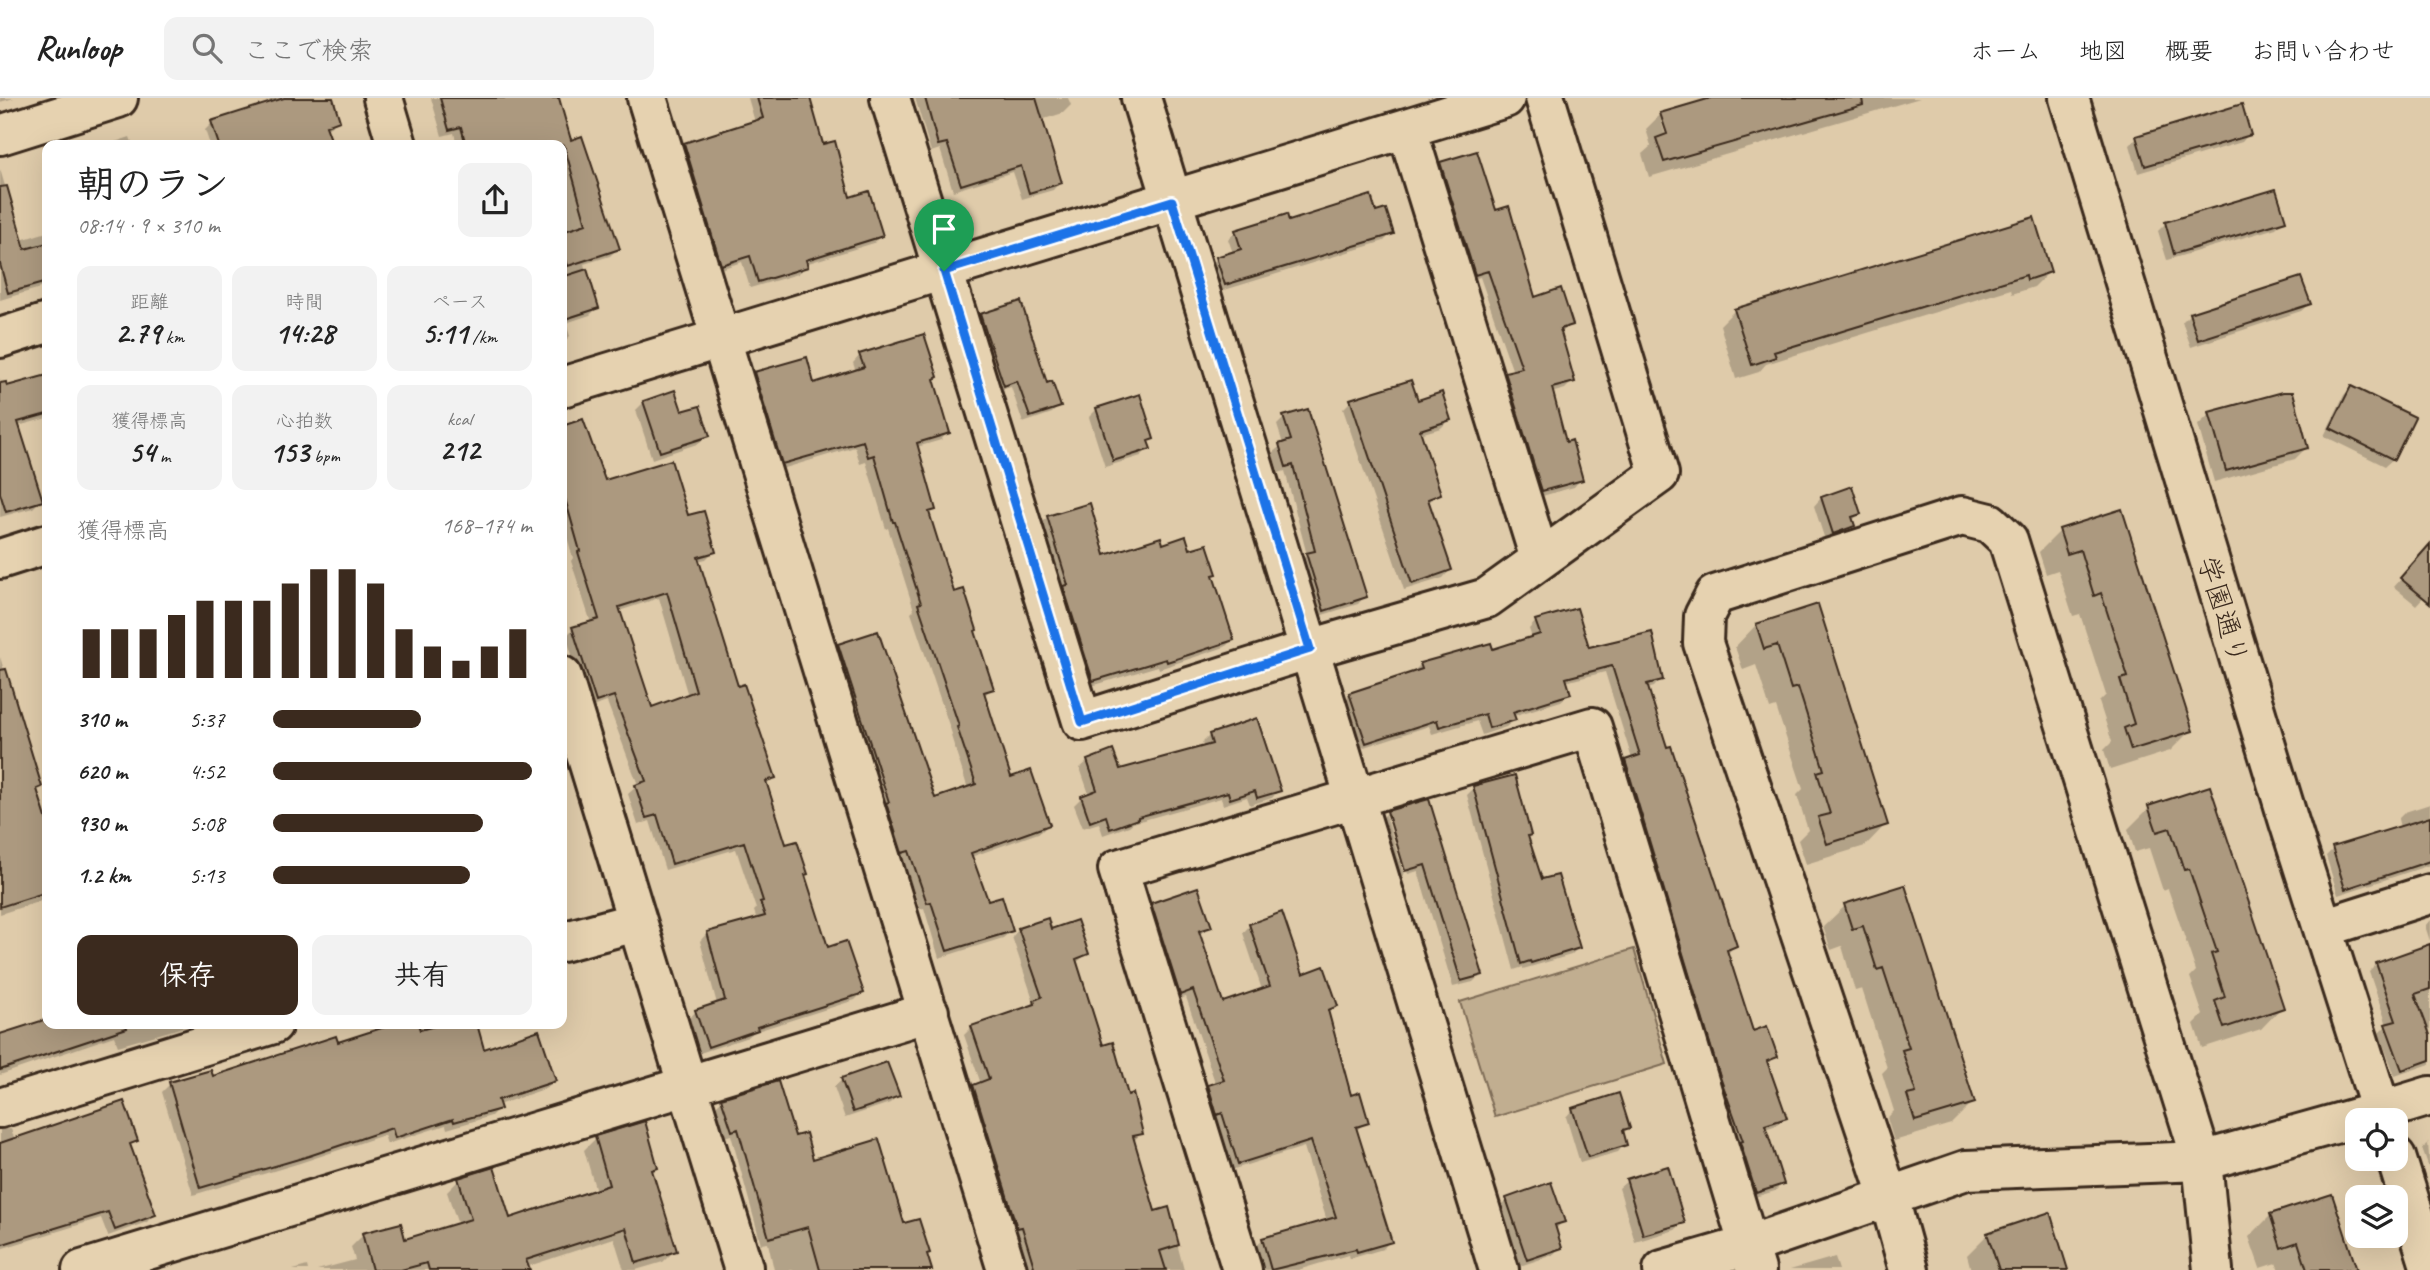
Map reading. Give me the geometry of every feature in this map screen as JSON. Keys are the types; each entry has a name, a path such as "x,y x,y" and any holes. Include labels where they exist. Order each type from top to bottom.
{"street":[{"path":"0,135 118,98"},
{"path":"383,98 396,140"},
{"path":"647,98 1007,1270"},
{"path":"890,98 1082,722 1310,649 1487,598 1658,474 1545,98"},
{"path":"1141,98 1500,1270"},
{"path":"567,385 1505,98"},
{"name":"学園通り","path":"2069,98 2380,1108"},
{"path":"1407,129 1540,559"},
{"path":"0,338 42,325"},
{"path":"1909,1270 1889,1198 1703,643 1704,617 1715,595 1962,516 1990,523 2008,540 2202,1161 2213,1270"},
{"path":"0,559 42,546"},
{"path":"567,693 742,1269"},
{"path":"1242,1270 1118,869 1592,727 1752,1258"},
{"path":"2323,928 2430,894"},
{"path":"567,941 636,922"},
{"path":"82,1270 929,1012"},
{"path":"0,1108 257,1029"},
{"path":"2402,1108 2430,1096"},
{"path":"1664,1270 1752,1258 1889,1198 1966,1170 2202,1161 2345,1125"},
{"path":"2400,1171 2430,1266"}],"shaded area":[{"path":"1634,949 1667,1064 1495,1117 1460,1002"}],"building":[{"path":"284,98 333,98 340,121 326,126 331,140 217,140 211,121"},
{"path":"440,98 559,98 571,140 582,136 620,249 568,266 567,230 586,224 567,156 567,140 465,140 461,127 449,130"},
{"path":"757,98 810,98 823,144 835,141 850,197 869,191 883,236 806,260 808,267 758,282 750,256 721,265 684,143 763,118"},
{"path":"925,98 1036,98 1062,183 1029,193 1021,166 961,185 947,143 938,145"},
{"path":"1711,98 1862,98 1863,105 1664,162 1656,138 1667,134 1660,113"},
{"path":"2242,104 2251,135 2145,166 2136,136"},
{"path":"1477,151 1496,210 1509,206 1535,297 1561,288 1573,325 1560,329 1575,382 1552,388 1566,442 1572,440 1583,480 1542,491 1505,372 1522,368 1488,271 1475,275 1440,162"},
{"path":"7,186 25,249 42,244 42,283 8,293 0,264 0,187"},
{"path":"2276,189 2286,221 2174,254 2165,222"},
{"path":"1371,195 1376,212 1386,209 1394,234 1225,285 1216,257 1241,249 1235,230 1287,214 1289,221"},
{"path":"2034,217 2051,272 2027,280 2026,275 1774,352 1776,357 1752,365 1734,309"},
{"path":"587,269 599,308 567,318 567,275"},
{"path":"2301,277 2311,304 2198,340 2189,313"},
{"path":"1021,301 1047,383 1052,381 1061,407 1030,417 1017,381 1004,386 980,314"},
{"path":"924,334 938,377 934,379 950,433 917,443 936,510 929,512 954,592 964,589 977,630 975,631 994,689 984,692 1011,777 1031,770 1050,825 971,853 988,900 1002,896 1013,931 947,951 931,902 927,903 909,851 902,853 886,803 889,802 838,644 878,631 935,798 976,784 874,455 868,457 863,441 782,464 754,372 807,357 814,383 864,367 859,354"},
{"path":"42,376 42,415 18,422 42,501 6,512 0,493 0,383 6,382 7,386"},
{"path":"1411,380 1418,400 1442,392 1451,420 1420,430 1441,494 1428,499 1452,570 1412,584 1350,399"},
{"path":"2351,386 2415,417 2394,460 2330,428"},
{"path":"675,390 682,411 700,406 710,436 660,452 643,401"},
{"path":"2283,392 2293,392 2308,448 2226,471 2209,412"},
{"path":"1140,394 1154,439 1148,441 1151,449 1113,461 1096,408"},
{"path":"1308,409 1367,597 1324,611 1306,553 1315,551 1293,465 1286,467 1279,444 1291,440 1283,416"},
{"path":"583,419 605,480 671,460 688,515 704,511 716,552 698,557 738,686 744,684 776,778 766,781 786,844 797,841 828,947 846,941 864,993 757,1027 758,1030 708,1047 695,1010 725,1000 707,932 765,916 760,902 763,901 744,842 672,864 657,815 646,818 635,785 646,781 614,696 596,702 572,627 599,619 578,552 580,551 567,506 567,424","holes":["667,592 696,691 652,707 619,607"]},
{"path":"1852,486 1861,514 1852,517 1855,526 1833,534 1821,497"},
{"path":"1090,503 1105,555 1161,537 1163,544 1186,536 1190,549 1207,544 1217,574 1213,575 1234,640 1167,662 1166,659 1093,681 1063,586 1068,585 1047,516"},
{"path":"2122,509 2193,731 2131,750 2124,728 2134,724 2120,679 2128,677 2101,593 2094,596 2080,550 2067,554 2059,529"},
{"path":"2430,544 2430,603 2400,578"},
{"path":"1818,604 1888,825 1827,844 1818,817 1830,814 1817,772 1824,770 1798,687 1791,689 1777,645 1764,649 1756,624"},
{"path":"1577,608 1589,647 1652,632 1663,680 1647,684 1667,747 1671,746 1737,946 1727,950 1753,1031 1767,1026 1778,1057 1767,1061 1787,1118 1765,1125 1784,1184 1756,1193 1740,1142 1743,1141 1720,1077 1625,760 1640,755 1612,666 1566,678 1571,694 1513,712 1516,720 1489,728 1485,714 1439,727 1437,720 1366,743 1349,693 1422,669 1420,663 1491,643 1493,649 1540,634 1535,620"},
{"path":"6,669 42,787 37,789 42,805 42,894 0,907 0,670"},
{"path":"1257,718 1281,791 1257,798 1255,791 1230,799 1228,792 1138,817 1110,829 1106,816 1090,822 1081,796 1097,790 1087,760 1113,750 1120,769 1212,744 1209,734"},
{"path":"1515,775 1531,835 1528,836 1542,879 1558,875 1580,948 1521,964 1473,786"},
{"path":"2210,786 2284,1008 2224,1028 2215,1001 2225,997 2211,954 2217,952 2189,869 2184,870 2170,828 2157,832 2148,806"},
{"path":"1429,799 1483,975 1461,981 1425,865 1405,871 1387,811"},
{"path":"2430,817 2430,861 2345,889 2332,847"},
{"path":"1905,885 1975,1103 1915,1121 1907,1095 1916,1093 1902,1050 1909,1048 1883,968 1877,970 1863,926 1852,929 1844,904"},
{"path":"1198,887 1212,927 1199,931 1223,1002 1270,986 1249,924 1282,912 1303,974 1324,966 1338,1006 1328,1010 1351,1095 1360,1092 1369,1123 1356,1127 1392,1242 1271,1270 1262,1238 1336,1217 1311,1141 1238,1164 1222,1113 1217,1115 1208,1085 1224,1080 1193,990 1180,995 1151,903"},
{"path":"1048,918 1051,929 1077,920 1089,954 1076,959 1103,1045 1113,1042 1128,1095 1133,1093 1143,1134 1133,1136 1155,1211 1169,1207 1179,1245 1160,1251 1166,1270 1035,1270 1022,1227 1017,1228 973,1085 989,1079 971,1026 1035,1004 1034,1000 1042,997 1018,928"},
{"path":"2430,944 2430,989 2415,994 2430,1035 2430,1060 2402,1070 2385,1024 2396,1021 2376,963"},
{"path":"42,1021 42,1029 124,1029 0,1070 0,1034"},
{"path":"378,1029 478,1029 484,1049 539,1030 556,1081 498,1100 501,1109 454,1122 453,1119 395,1138 392,1128 200,1188 169,1082 211,1070 213,1076 336,1036 338,1042"},
{"path":"887,1062 900,1096 853,1112 841,1078"},
{"path":"778,1081 795,1136 806,1133 813,1159 879,1139 904,1223 919,1219 930,1253 927,1254 932,1270 820,1270 808,1227 769,1238 738,1129 732,1131 721,1098"},
{"path":"1619,1093 1630,1128 1623,1130 1627,1145 1588,1157 1572,1108"},
{"path":"124,1101 138,1141 130,1144 156,1215 115,1230 108,1212 0,1245 0,1143"},
{"path":"645,1121 658,1168 652,1170 677,1251 636,1263 626,1228 526,1260 530,1270 429,1270 427,1263 401,1270 372,1270 362,1233 401,1223 405,1239 471,1219 458,1178 494,1167 510,1218 609,1185 595,1136"},
{"path":"1668,1166 1685,1223 1643,1235 1626,1179"},
{"path":"1551,1182 1565,1222 1555,1225 1562,1248 1527,1260 1506,1198"},
{"path":"2332,1194 2345,1234 2345,1248 2350,1248 2357,1270 2307,1270 2298,1242 2281,1248 2270,1214"},
{"path":"2050,1212 2068,1270 1999,1270 1987,1233"}],"route":[{"path":"1172,201 1310,649 1082,722 944,271 1172,201"}]}
